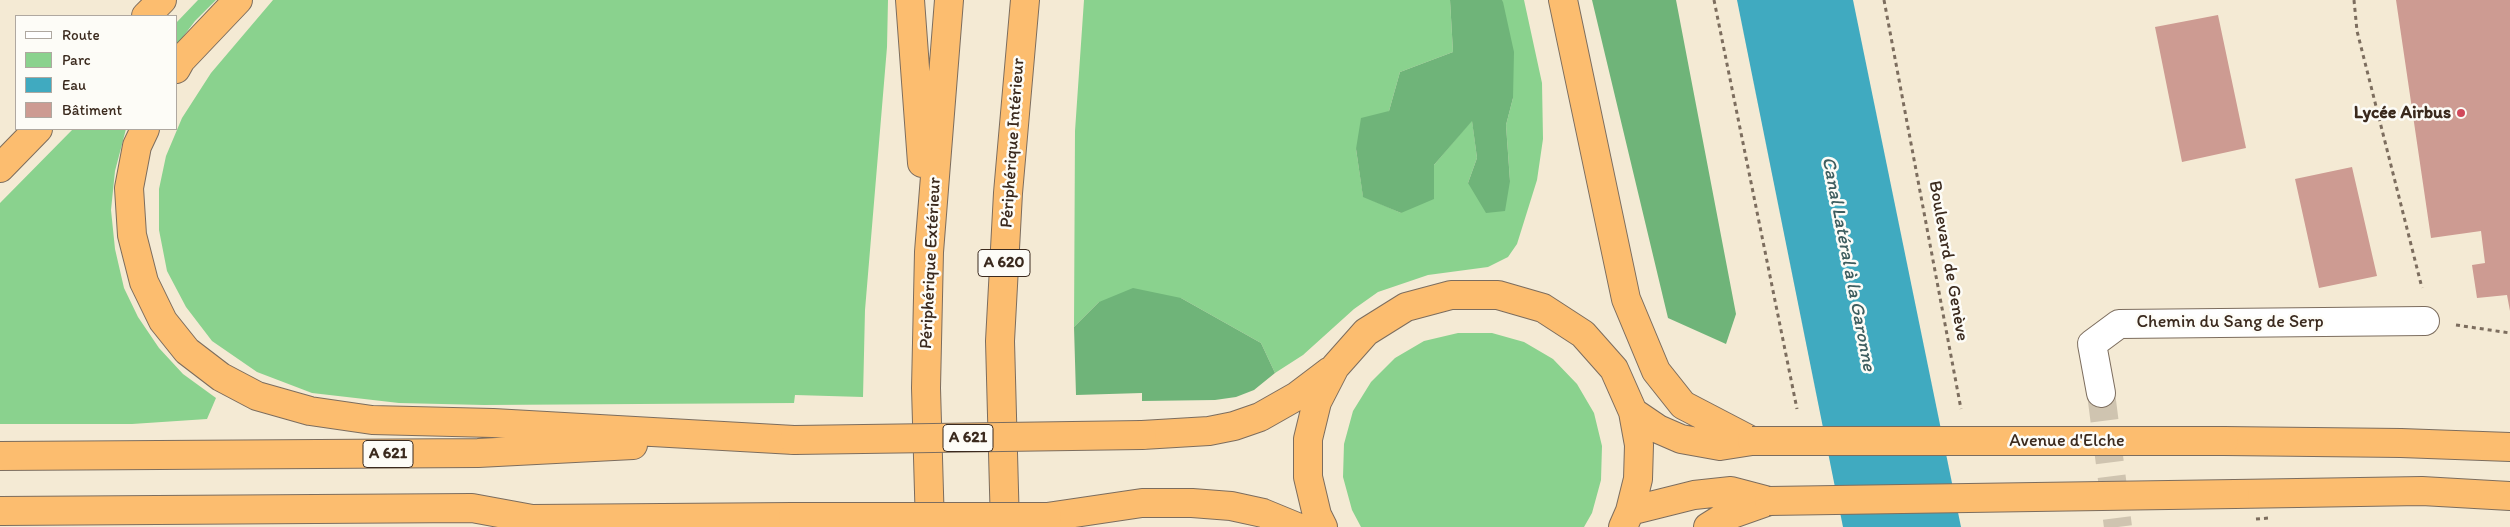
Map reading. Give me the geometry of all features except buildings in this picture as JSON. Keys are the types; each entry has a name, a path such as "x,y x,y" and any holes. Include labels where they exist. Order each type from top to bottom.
{"highway":[{"path":"147,15 162,0"},
{"path":"178,65 238,0"},
{"path":"910,0 929,252"},
{"name":"Périphérique Extérieur","path":"930,527 926,388 929,252 949,0"},
{"name":"Périphérique Intérieur","path":"1005,527 1000,341 1008,193 1024,0"},
{"path":"1563,0 1626,298 1656,371 1683,405 1752,441"},
{"path":"0,168 37,130"},
{"path":"145,130 137,146 130,188 132,236 144,282 163,321 187,351 221,377 257,396 310,410 372,420 493,423 785,439"},
{"path":"1323,527 1317,515 1308,477 1308,439 1317,402 1335,368 1366,332 1406,307 1451,295 1498,295 1544,308 1583,334 1614,369 1633,412 1639,445 1638,479 1627,519"},
{"name":"A 621","path":"0,456 478,453 785,439 1142,435 1209,430 1234,426 1260,417 1297,396 1335,368"},
{"name":"Avenue d'Elche","path":"1633,412 1658,429 1681,438 1720,446 1752,441 2224,441 2401,443 2510,448"},
{"path":"1627,519 1694,495 1731,491 1769,501 2422,490 2510,496"},
{"path":"1708,527 1724,518 1769,501"},
{"path":"0,511 472,508 532,519 1047,517 1142,503 1232,506 1263,513 1296,527"},
{"path":"1047,517 1108,527"},
{"path":"503,527 532,519"}],"street":[{"name":"Chemin du Sang de Serp","path":"2101,393 2092,344 2119,324 2425,321"}],"path":[{"path":"1714,0 1797,410"},
{"name":"Boulevard de Genève","path":"1884,0 1962,416"},
{"path":"2354,0 2357,31 2392,175 2421,281 2425,321 2510,333"}],"green space":[{"path":"198,0 216,0 195,21 178,43 178,21"},
{"path":"273,0 888,0 887,47 865,310 863,397 795,395 794,403 484,405 399,403 312,393 257,372 212,341 186,307 167,271 159,230 159,189 166,156 182,118 211,73"},
{"path":"1084,0 1450,0 1453,52 1400,72 1389,111 1356,149 1363,196 1401,213 1434,165 1472,120 1477,158 1468,183 1510,181 1506,125 1513,98 1502,0 1524,0 1542,83 1543,139 1537,180 1517,244 1508,257 1488,267 1428,275 1378,292 1354,309 1303,355 1275,373 1261,343 1181,298 1099,302 1074,327 1075,131"},
{"path":"1450,0 1502,0 1503,2 1514,52 1513,98 1506,125 1510,181 1505,211 1486,213 1468,183 1477,158 1472,121 1434,165 1434,199 1401,213 1363,197 1356,149 1361,118 1389,111 1400,72 1453,52"},
{"path":"1592,0 1676,0 1736,314 1726,344 1668,318"},
{"path":"72,130 126,130 115,171 111,210 115,249 124,288 138,317 159,348 183,374 216,398 207,419 132,424 0,424 0,203"},
{"path":"1133,288 1181,298 1261,343 1275,373 1254,390 1236,397 1215,400 1142,401 1142,393 1076,395 1074,327 1099,302"},
{"path":"1458,333 1492,333 1524,342 1553,359 1577,384 1594,413 1602,446 1601,480 1592,513 1584,527 1361,527 1352,510 1343,477 1344,444 1353,411 1371,382 1395,358 1424,341"}],"water":[{"name":"Canal Latéral à la Garonne","path":"1737,0 1853,0 1961,527 1843,527"}],"tunnel":[{"path":"2101,393 2118,527"}],"place":[{"name":"Lycée Airbus","path":"2461,113"}]}
